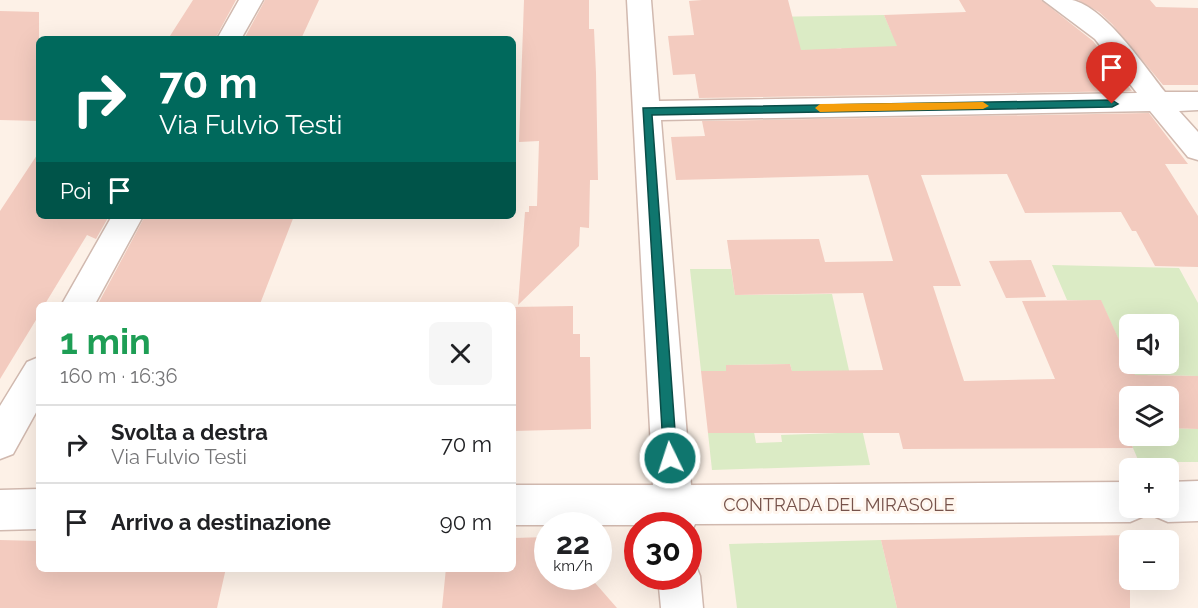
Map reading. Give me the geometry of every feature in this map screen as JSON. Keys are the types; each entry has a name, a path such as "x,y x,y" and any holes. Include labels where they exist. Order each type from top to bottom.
{"street":[{"path":"231,36 251,0"},
{"path":"639,0 674,512"},
{"path":"1055,0 1101,27 1127,56 1159,103 1198,150"},
{"path":"646,111 1198,101"},
{"path":"79,302 126,219"},
{"path":"0,441 36,378"},
{"path":"1179,502 1198,501"},
{"name":"CONTRADA DEL MIRASOLE","path":"702,514 1119,502"},
{"name":"CONTRADA DEL MIRASOLE","path":"516,505 626,512"},
{"path":"0,510 36,509"},
{"path":"680,590 682,608"}],"green space":[{"path":"884,15 891,31 971,51 844,54 841,48 777,59 767,17"},
{"path":"1052,265 1179,268 1198,303 1198,376 1148,375 1139,386 1119,386 1119,415 1090,347 1119,347 1119,374 1179,374 1179,314 1119,314 1119,340 1101,301 1067,300"},
{"path":"690,269 731,269 735,295 832,294 870,465 712,470 708,433 754,432 756,443 782,442 781,435 838,433 824,371 792,371 790,364 726,365 726,371 701,371"},
{"path":"1179,428 1198,429 1198,462 1179,462 1179,458 1137,458 1132,446 1179,446"},
{"path":"881,540 897,608 737,608 729,544"}],"building":[{"path":"193,0 236,0 217,36 170,36"},
{"path":"265,0 319,0 302,36 246,36"},
{"path":"524,0 589,0 589,29 594,29 598,180 590,180 589,228 580,227 579,246 518,305 525,212 529,212 529,206 537,206 539,141 519,142"},
{"path":"788,0 801,50 897,46 884,15 966,12 959,0 1041,0 1093,41 1132,91 699,98 695,74 673,75 668,36 694,35 689,1"},
{"path":"1078,0 1150,0 1156,7 1198,8 1198,85 1163,85 1112,24 1099,12"},
{"path":"0,11 39,12 39,36 36,36 36,121 0,120"},
{"path":"1149,113 1188,164 1165,164 1198,216 1198,267 1155,266 1136,231 1132,231 1121,212 1025,213 1007,174 921,175 961,286 933,286 964,381 1055,379 1022,301 1101,300 1119,340 1119,374 1198,376 1198,429 1179,428 1179,386 1119,386 1119,446 1132,446 1133,448 903,449 899,433 708,433 701,371 726,371 726,365 790,364 792,371 883,370 863,293 735,295 727,240 819,239 825,262 893,261 868,175 676,180 671,137 705,136 702,121"},
{"path":"36,157 36,219 107,219 96,239 87,235 46,302 36,302 36,320 0,379 0,211"},
{"path":"143,219 293,219 261,302 99,302"},
{"path":"1031,260 1046,297 1006,298 989,261"},
{"path":"573,306 573,334 580,334 580,357 590,357 591,429 516,431 516,307"},
{"path":"1119,535 1119,590 1130,590 1130,608 897,608 881,540"},
{"path":"534,537 534,590 601,590 617,608 442,608 446,572 516,572 516,538"},
{"path":"0,540 36,541 36,572 225,572 217,608 0,608"}],"slow traffic":[{"path":"820,108 983,106"}],"route":[{"path":"670,458 646,111 1112,104"}]}
